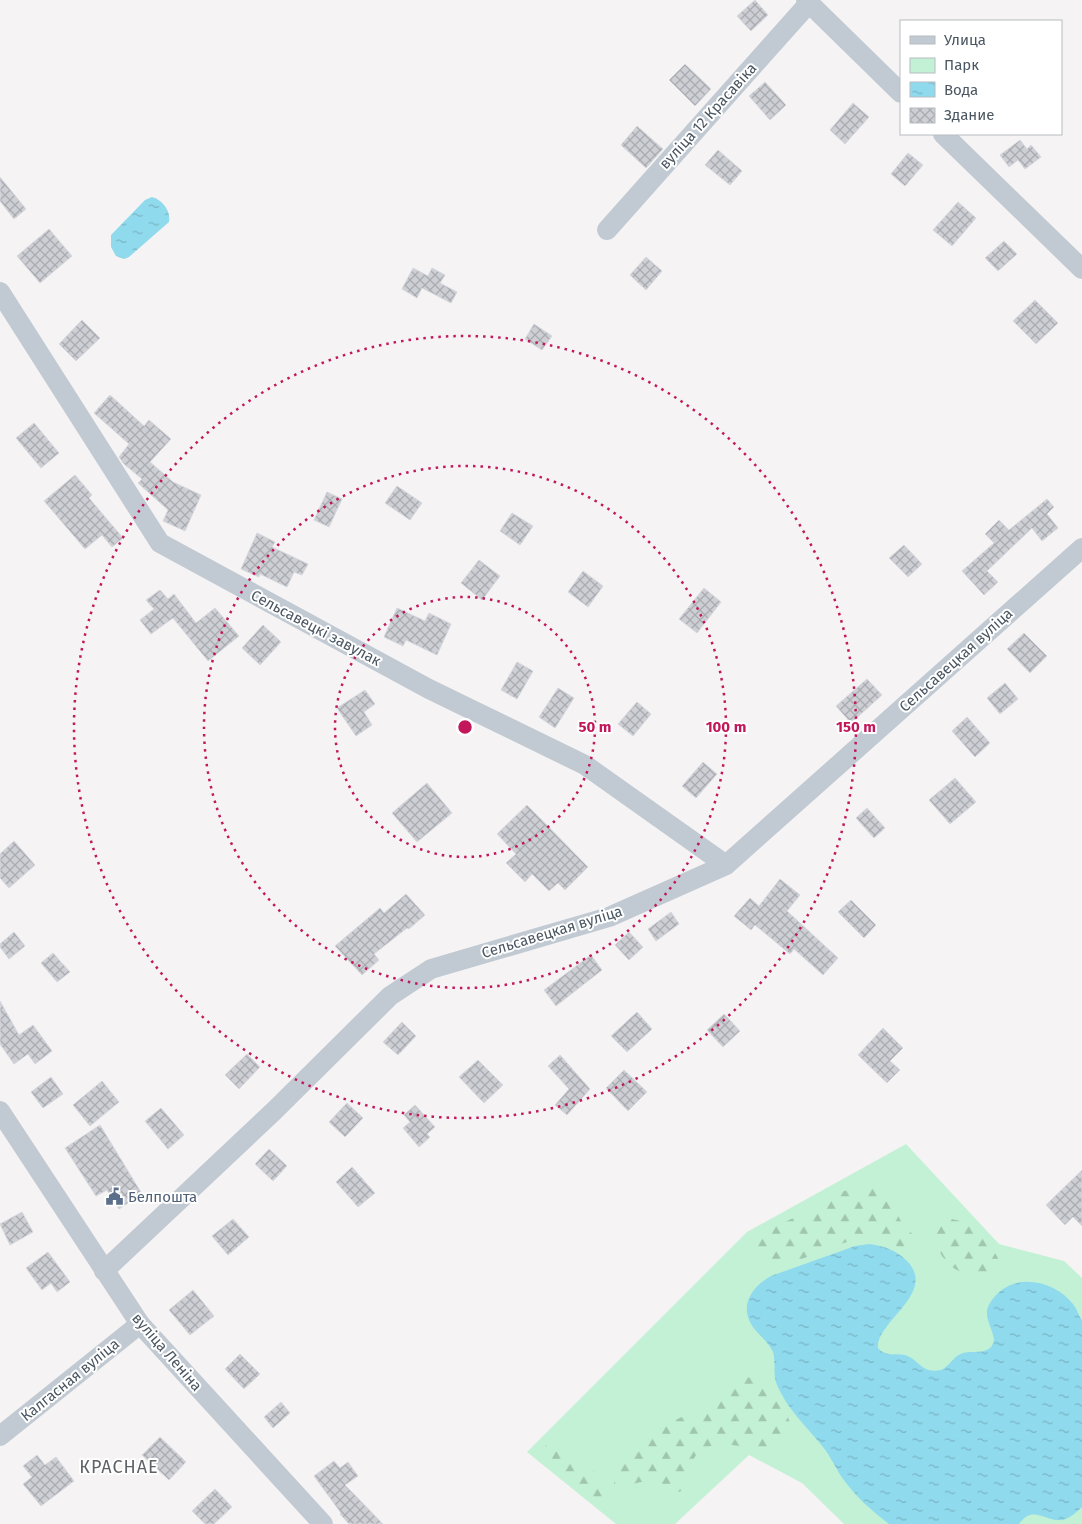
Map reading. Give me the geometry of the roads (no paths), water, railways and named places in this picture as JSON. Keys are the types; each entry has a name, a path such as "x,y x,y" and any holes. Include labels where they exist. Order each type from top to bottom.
{"street":[{"name":"вуліца 12 Красавіка","path":"607,230 807,2 900,92"},
{"path":"944,135 1082,269"},
{"name":"Сельсавецкі завулак","path":"0,292 160,544 429,689 585,765 726,865"},
{"name":"Сельсавецкая вуліца","path":"104,1272 274,1111 390,996 431,969 608,917 726,865 1082,548"},
{"name":"вуліца Леніна","path":"0,1111 104,1272 140,1324 323,1524"},
{"name":"Калгасная вуліца","path":"0,1436 140,1324"}],"water":[{"path":"152,197 159,200 165,206 169,213 169,222 129,257 124,259 116,256 111,247 111,235 145,200"},
{"path":"869,1244 885,1247 899,1254 907,1261 915,1273 915,1284 911,1296 886,1328 880,1338 878,1348 887,1354 910,1357 929,1370 941,1370 963,1353 990,1348 994,1340 987,1310 991,1301 1003,1289 1021,1282 1040,1283 1058,1291 1073,1304 1082,1321 1082,1507 1073,1515 1062,1520 1056,1520 1034,1514 1024,1518 1019,1524 889,1524 864,1503 843,1479 826,1451 785,1400 775,1379 773,1352 752,1326 747,1315 747,1308 748,1301 755,1289 771,1276 855,1246"}],"place":[{"name":"Белпошта","path":"114,1197"}],"district":[{"name":"КРАСНАЕ","path":"119,1467"}]}
